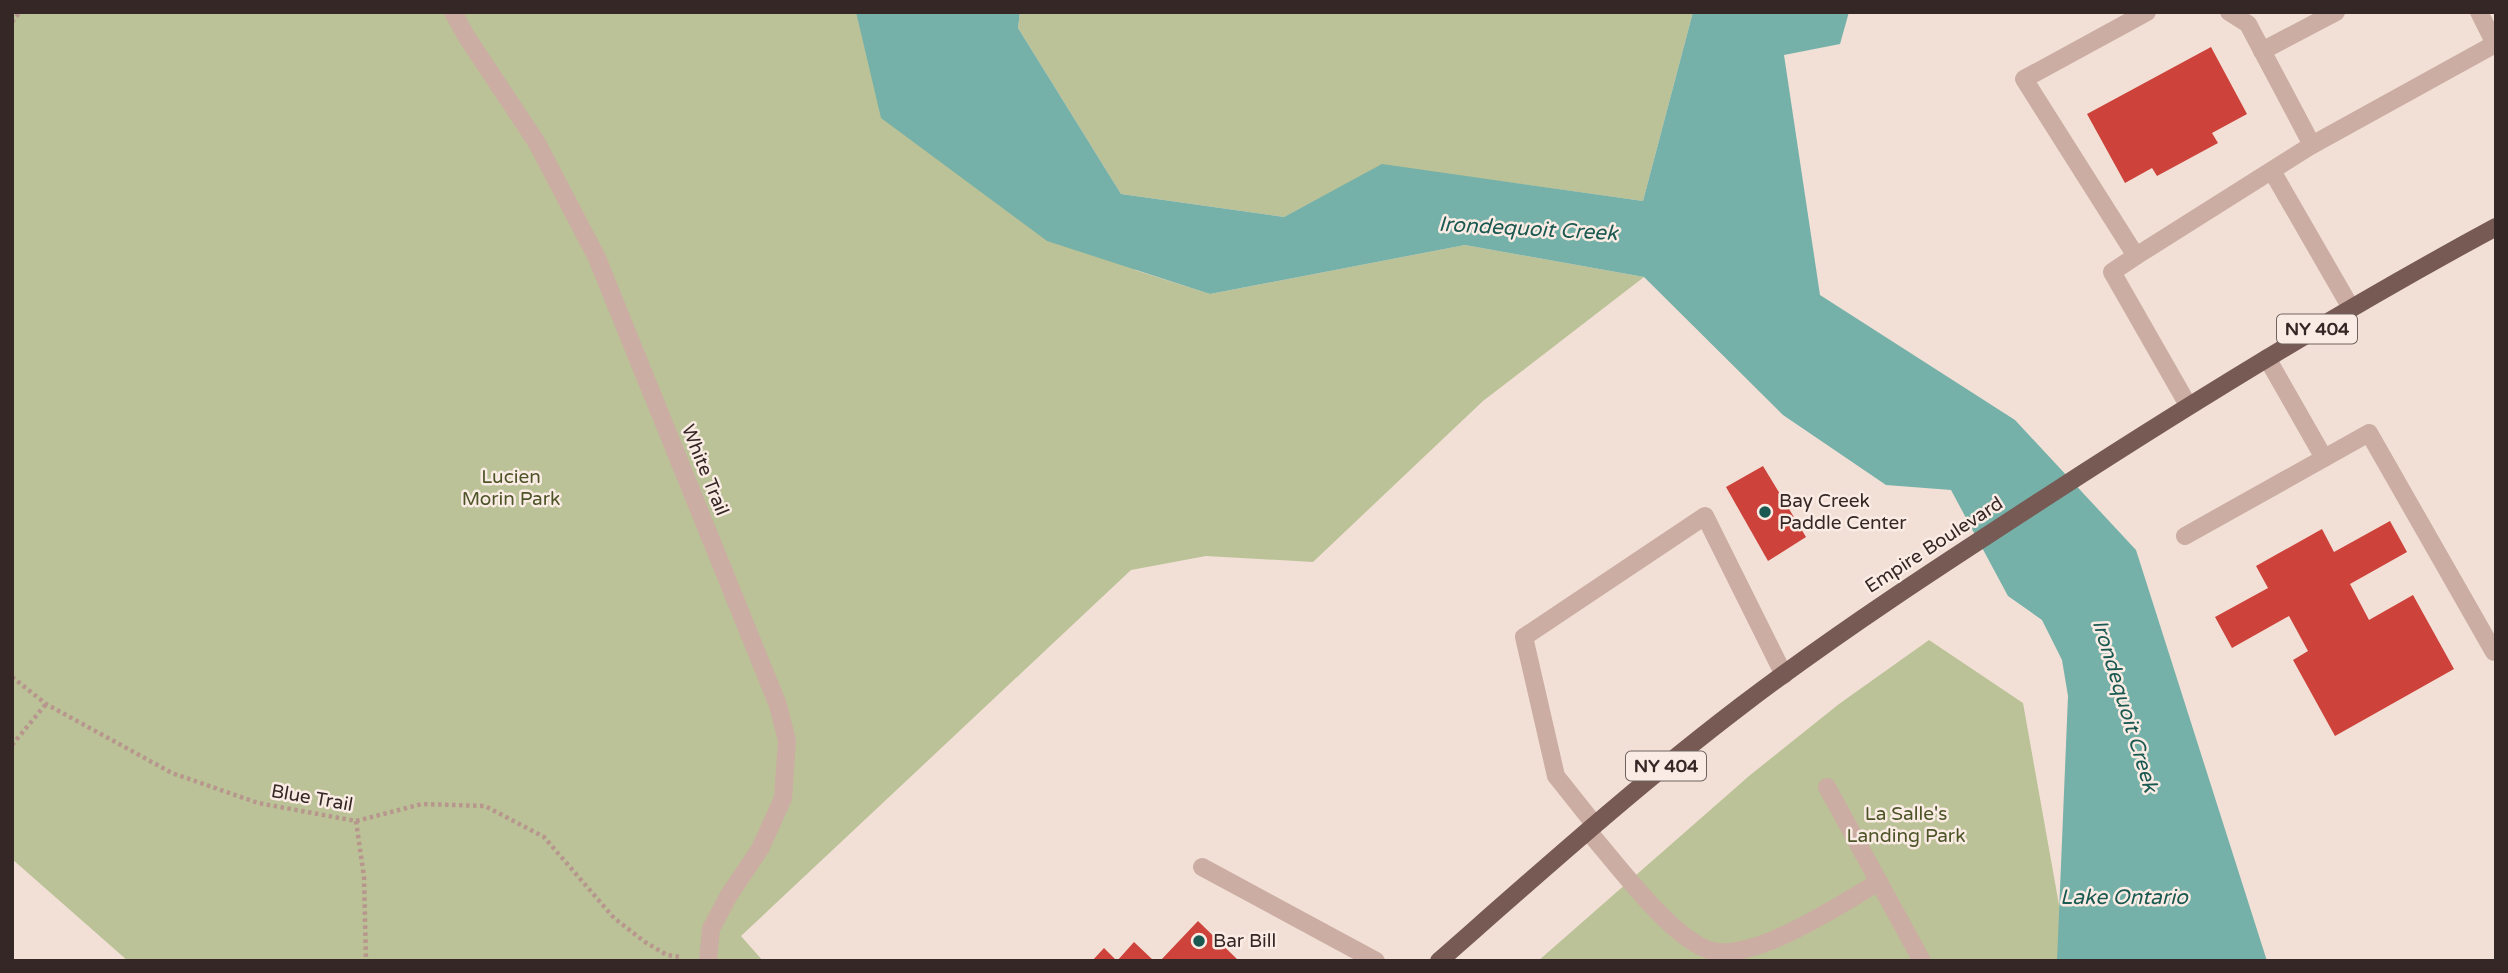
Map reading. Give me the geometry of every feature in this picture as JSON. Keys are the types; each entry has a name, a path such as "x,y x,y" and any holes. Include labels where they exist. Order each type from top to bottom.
{"main road":[{"name":"Empire Boulevard","path":"1439,961 1691,745 1906,588 2189,405 2496,227"}],"lane":[{"name":"White Trail","path":"453,12 537,143 597,258 778,705 787,741 783,798 760,849 729,895 711,929 708,961"},
{"path":"2136,256 2024,79 2147,12"},
{"path":"2229,12 2248,24 2312,145"},
{"path":"2262,51 2336,12"},
{"path":"2189,405 2112,272 2312,145 2496,44 2479,12"},
{"path":"2272,170 2351,309"},
{"path":"2267,358 2324,458"},
{"path":"2185,536 2370,433 2494,652 2496,651"},
{"path":"1784,675 1705,516 1524,637 1556,776 1592,828 1679,932 1709,950 1735,952 1763,945 1879,882"},
{"path":"1827,787 1922,961"},
{"path":"1202,867 1376,961"}],"path":[{"path":"12,22 20,12"},
{"name":"Blue Trail","path":"12,677 46,704 172,773 258,803 356,821 422,804 485,806 544,837 614,918 634,934 667,955 686,958"},
{"path":"12,745 46,704"},
{"path":"356,821 364,877 366,961"}],"green space":[{"name":"Lucien Morin Park","path":"12,12 1003,12 1135,270 1210,294 1465,245 1644,277 1483,401 1313,562 1206,556 1131,570 741,936 763,961 128,961 12,859"},
{"path":"1020,12 1693,12 1643,201 1382,165 1284,217 1121,194 1018,28"},
{"name":"La Salle's Landing Park","path":"1929,640 2023,703 2069,961 1538,961 1749,776 1839,704"}],"water":[{"path":"856,12 1020,12 1018,28 1121,194 1284,217 1382,164 1643,201 1693,12 1849,12 1840,44 1784,55 1820,295 2015,420 2136,550 2267,961 2057,961 2068,696 2062,660 2042,620 2008,596 1951,490 1886,485 1783,415 1644,277 1465,245 1210,294 1047,241 881,118"}],"building":[{"path":"2211,47 2247,114 2212,133 2218,143 2157,176 2152,168 2125,183 2087,114"},
{"name":"Bay Creek Paddle Center","path":"1763,466 1806,537 1768,561 1726,487"},
{"path":"2390,521 2407,552 2350,584 2369,620 2413,595 2454,669 2335,736 2293,660 2308,651 2289,616 2232,648 2215,617 2268,588 2256,566 2322,529 2334,552"},
{"name":"Bar Bill","path":"1198,921 1239,961 1160,961"},
{"path":"1134,942 1154,961 1117,961"},
{"path":"1104,948 1117,961 1092,961"}],"place":[{"name":"Bay Creek Paddle Center","path":"1765,512"},
{"name":"Bar Bill","path":"1199,941"}],"water label":[{"name":"Irondequoit Creek","path":"1528,229"},
{"name":"Irondequoit Creek","path":"2125,706"},
{"name":"Lake Ontario","path":"2124,897"}]}
